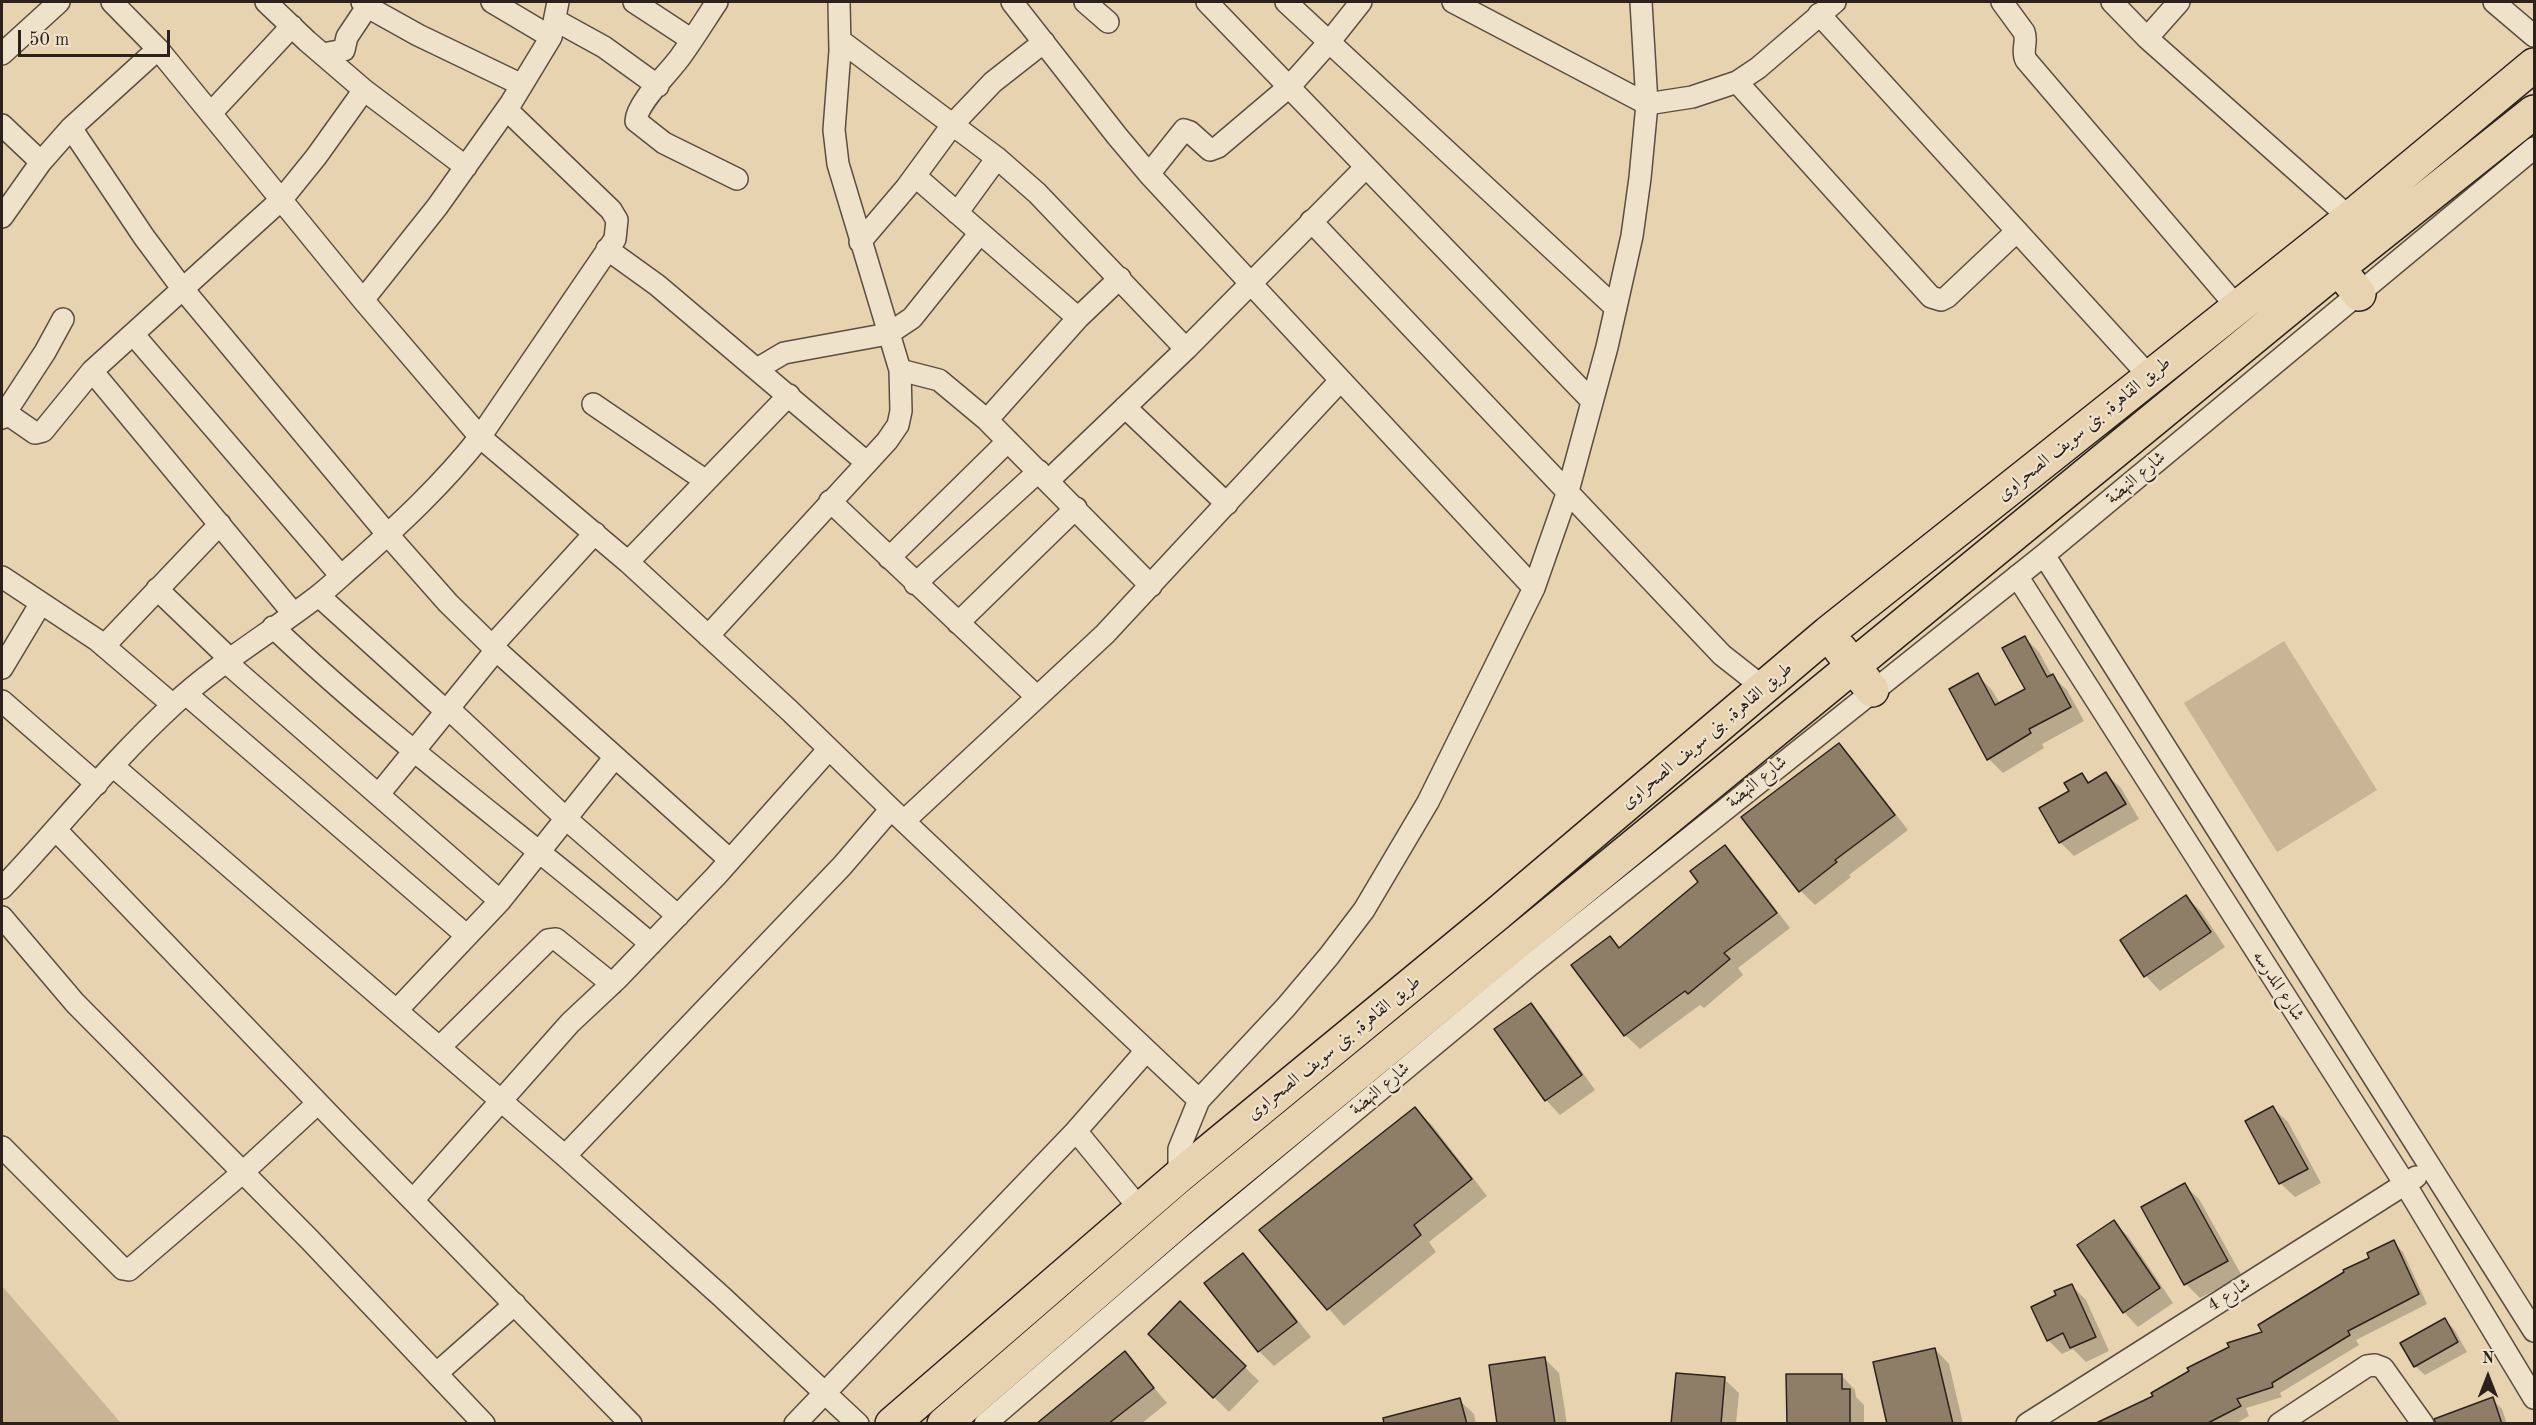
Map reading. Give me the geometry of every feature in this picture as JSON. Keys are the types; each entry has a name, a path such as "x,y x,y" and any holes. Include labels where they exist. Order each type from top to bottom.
{"main road":[{"name":"طريق القاهرة, بنى سويف الصحراوى","path":"892,1424 1179,1176 1488,921 1828,633 2350,218 2535,65"},
{"name":"طريق القاهرة, بنى سويف الصحراوى","path":"944,1424 1198,1204 1863,678 2338,268 2535,112"},
{"path":"2338,268 2359,294"},
{"path":"1828,633 1863,678"}],"street":[{"path":"2,54 59,2"},
{"path":"112,2 135,9 158,49 363,300 480,437 628,562 830,749 1199,1100"},
{"path":"266,2 364,90 466,167"},
{"path":"492,2 554,20 604,47 658,86"},
{"path":"634,2 692,40"},
{"path":"717,2 637,114 638,123 673,148 737,179"},
{"path":"708,636 898,425 902,411 900,370 838,164 834,130 841,41 839,2"},
{"path":"1012,2 1149,174 1534,588"},
{"path":"1085,2 1108,22"},
{"path":"1207,2 1591,400"},
{"path":"1286,2 1616,308"},
{"path":"1149,174 1180,132 1190,132 1207,148 1214,149 1290,86 1361,2"},
{"path":"1453,2 1647,104 1692,97 1737,82 1758,68 1827,8 2017,231 2150,377"},
{"path":"1179,1176 1179,1149 1199,1100 1293,998 1364,910 1428,802 1534,588 1568,490 1616,308 1634,225 1647,104 1639,2"},
{"path":"2002,2 2024,32 2026,37 2023,51 2026,60 2237,307"},
{"path":"2112,2 2147,38 2350,218"},
{"path":"2147,38 2179,2"},
{"path":"2494,2 2535,36"},
{"path":"322,54 344,50 347,37 364,4 418,35 522,85"},
{"path":"363,300 507,110 554,20"},
{"path":"211,113 292,26"},
{"path":"841,41 997,158 1069,224 1186,349"},
{"path":"860,242 915,176 953,124 993,82 1044,42"},
{"path":"2,217 41,162 71,128 158,49"},
{"path":"1737,82 1931,297 1941,300 1947,297 2017,231"},
{"path":"63,318 45,352 4,415 35,433 40,433 92,371 282,199 316,157 364,90"},
{"path":"2,888 57,831 114,766 180,700 228,660 319,596 388,535 458,465 480,437 615,239 617,220 611,210 507,110"},
{"path":"2,125 41,162"},
{"path":"71,128 144,237 182,288 388,535 448,603 494,649 730,860"},
{"name":"شارع النهضة","path":"986,1424 1192,1246 1529,966 1863,678 2017,576 2044,555 2535,148"},
{"path":"957,213 997,158"},
{"path":"915,584 1125,407 1186,349 1365,168"},
{"path":"915,176 1078,318"},
{"path":"1311,221 1722,655 1764,688"},
{"path":"757,369 784,353 888,334 912,318 980,233"},
{"path":"608,249 657,285 866,462"},
{"path":"987,420 1078,318 1120,278"},
{"path":"134,334 341,576"},
{"path":"900,370 939,380 987,420 1151,586"},
{"path":"92,371 293,613"},
{"path":"565,1156 842,866 897,815 1105,634 1341,381"},
{"path":"628,562 789,396"},
{"path":"593,404 706,482"},
{"path":"1125,407 1227,504"},
{"path":"889,558 1008,441"},
{"path":"830,501 915,584 1036,696"},
{"path":"958,623 1076,508"},
{"path":"104,646 220,524"},
{"path":"379,794 448,711 494,649 595,533"},
{"name":"شارع المدرسه","path":"2044,555 2535,1331"},
{"name":"شارع المدرسه","path":"2017,576 2405,1184 2535,1398"},
{"path":"2,577 180,700 466,935"},
{"path":"157,589 228,660 500,901"},
{"path":"319,596 566,819 678,916"},
{"path":"2,668 41,603"},
{"path":"273,627 319,671 414,751 651,944"},
{"path":"2,701 97,784"},
{"path":"412,1200 570,1023 612,984 678,916 830,749"},
{"path":"397,1010 500,901 615,757"},
{"path":"114,766 565,1156 858,1424"},
{"path":"57,831 631,1424"},
{"path":"2,917 75,1003 310,1240 484,1424"},
{"path":"440,1047 548,940 556,939 612,984"},
{"path":"795,1424 1076,1131 1146,1051"},
{"path":"2,1147 123,1269 129,1270 242,1173 318,1103"},
{"path":"1076,1131 1140,1209"},
{"name":"شارع 4","path":"2027,1424 2432,1167"},
{"path":"437,1373 514,1304"},
{"path":"2279,1424 2367,1366 2375,1365 2383,1368 2423,1424"}],"shaded area":[{"path":"2284,641 2377,790 2277,852 2184,703"},
{"path":"2,1286 121,1423 2,1423"}],"building":[{"path":"2025,636 2047,677 2053,674 2071,707 2029,729 2031,733 1987,760 1949,689 1978,673 1995,705 2025,689 2002,648"},
{"path":"1839,743 1895,815 1835,860 1837,862 1799,892 1741,817"},
{"path":"2106,772 2126,804 2059,843 2039,808 2069,791 2064,783 2082,773 2088,783"},
{"path":"1725,845 1777,913 1724,953 1730,959 1688,994 1685,991 1624,1036 1571,965 1610,936 1619,948 1698,882 1690,871"},
{"path":"2186,895 2211,932 2144,977 2120,940"},
{"path":"1531,1003 1582,1075 1545,1101 1494,1029"},
{"path":"2273,1106 2308,1169 2279,1184 2245,1121"},
{"path":"1415,1107 1472,1179 1414,1225 1421,1235 1327,1310 1259,1230"},
{"path":"2185,1183 2228,1261 2184,1285 2141,1207"},
{"path":"2114,1220 2160,1288 2123,1313 2077,1245"},
{"path":"2394,1240 2419,1294 2348,1331 2350,1335 2272,1383 2273,1387 2237,1399 2241,1406 2206,1424 2094,1424 2153,1396 2151,1393 2189,1371 2187,1368 2229,1347 2227,1343 2262,1332 2258,1325 2344,1272 2343,1270 2369,1258 2367,1253"},
{"path":"1243,1253 1297,1322 1258,1352 1204,1283"},
{"path":"2072,1284 2096,1337 2070,1348 2063,1333 2047,1341 2031,1307 2056,1295 2054,1291"},
{"path":"1180,1301 1246,1366 1213,1398 1148,1334"},
{"path":"2445,1318 2458,1342 2414,1367 2400,1343"},
{"path":"1935,1348 1953,1424 1887,1424 1873,1362"},
{"path":"1125,1351 1154,1388 1108,1424 1036,1424"},
{"path":"1545,1357 1555,1424 1497,1424 1489,1365"},
{"path":"1676,1373 1725,1377 1721,1424 1671,1424"},
{"path":"1786,1374 1842,1374 1842,1389 1850,1389 1850,1424 1787,1424"},
{"path":"2493,1397 2502,1424 2436,1424 2434,1419"},
{"path":"1460,1398 1467,1424 1384,1424 1383,1418"}]}
